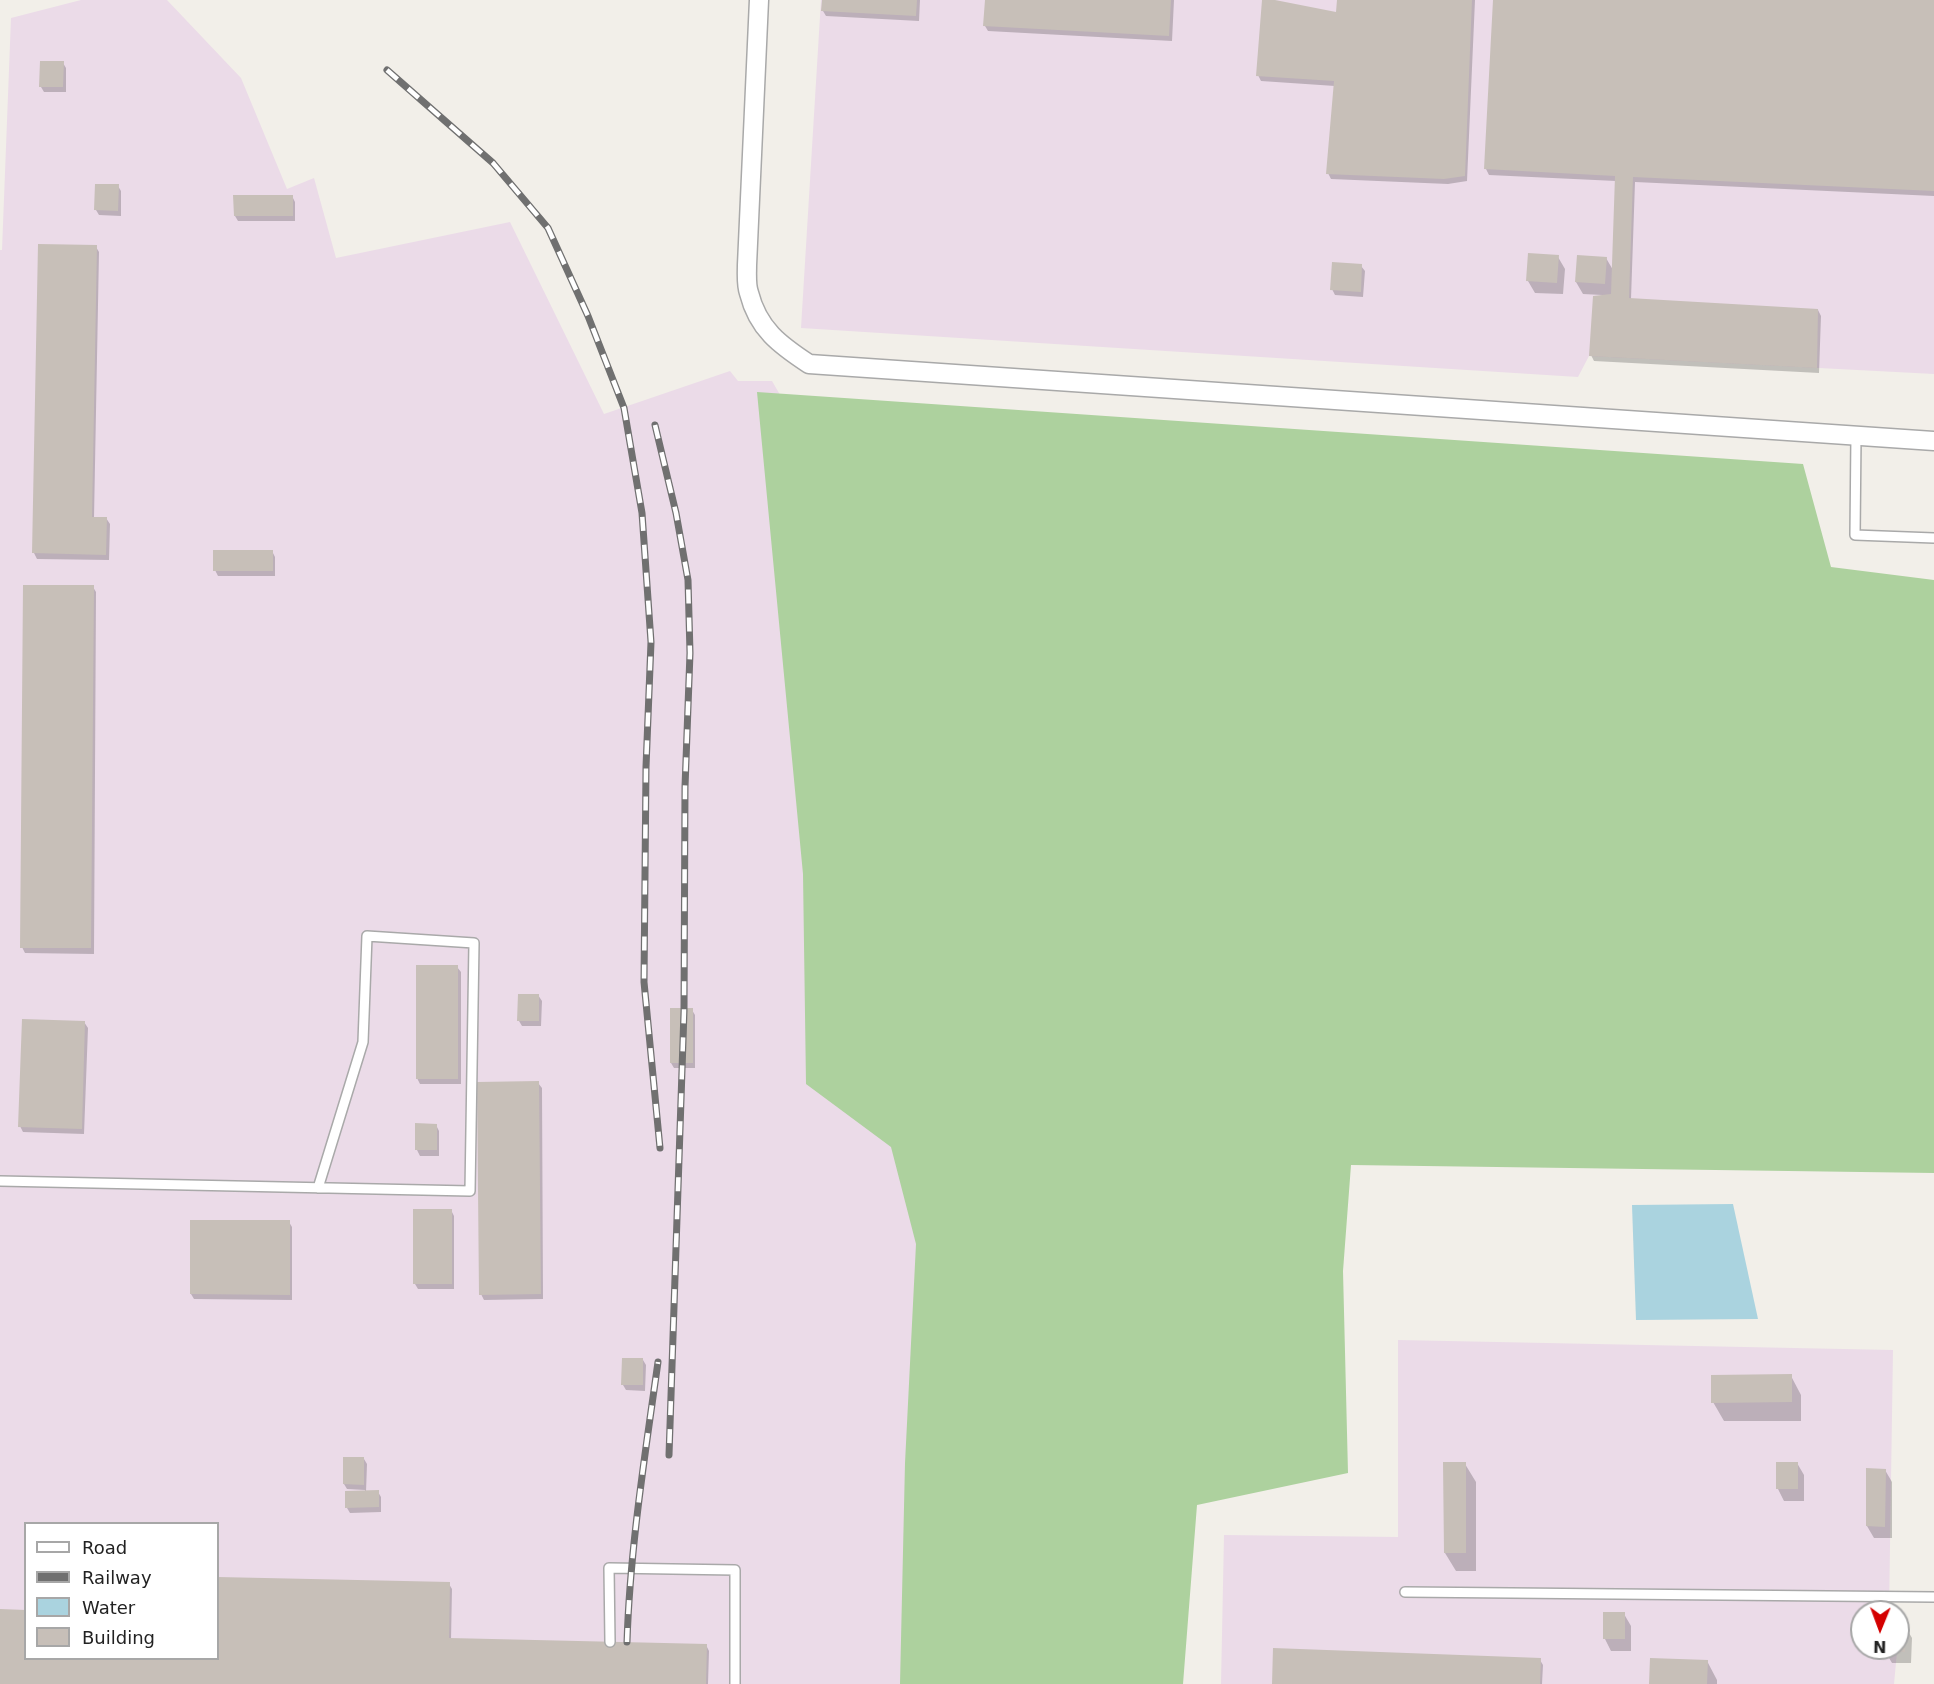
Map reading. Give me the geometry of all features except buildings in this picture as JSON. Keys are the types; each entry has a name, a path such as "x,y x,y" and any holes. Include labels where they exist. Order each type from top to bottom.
{"street":[{"path":"759,0 747,265 749,293 762,323 779,345 809,364 1934,441"}],"lane":[{"path":"1856,436 1855,536 1934,538"},
{"path":"0,1181 318,1188 470,1191 474,942 367,936 363,1042 318,1188"},
{"path":"610,1642 609,1568 735,1570 735,1684"},
{"path":"1406,1592 1934,1598"}],"shaded area":[{"path":"81,0 167,0 241,78 287,189 314,178 336,258 510,222 604,414 730,371 738,381 772,381 786,405 930,1105 902,1684 0,1684 0,250 2,250 11,18"},
{"path":"821,0 1934,0 1934,374 1589,356 1578,377 801,328"},
{"path":"1398,1340 1893,1350 1889,1600 1850,1600 1850,1660 1896,1660 1894,1684 1221,1684 1224,1535 1398,1537"}],"green space":[{"path":"757,392 1803,464 1831,567 1934,580 1934,1173 1351,1165 1343,1271 1348,1473 1197,1505 1183,1684 900,1684 905,1463 916,1244 891,1147 806,1084 803,874"}],"water":[{"path":"1733,1204 1758,1319 1636,1320 1632,1205"}],"railway":[{"path":"387,70 493,163 548,228 588,316 624,408 642,513 651,642 646,767 644,982 660,1148"},
{"path":"655,425 676,513 688,580 690,653 685,787 684,1011 669,1455"},
{"path":"627,1642 635,1537 658,1362"}]}
